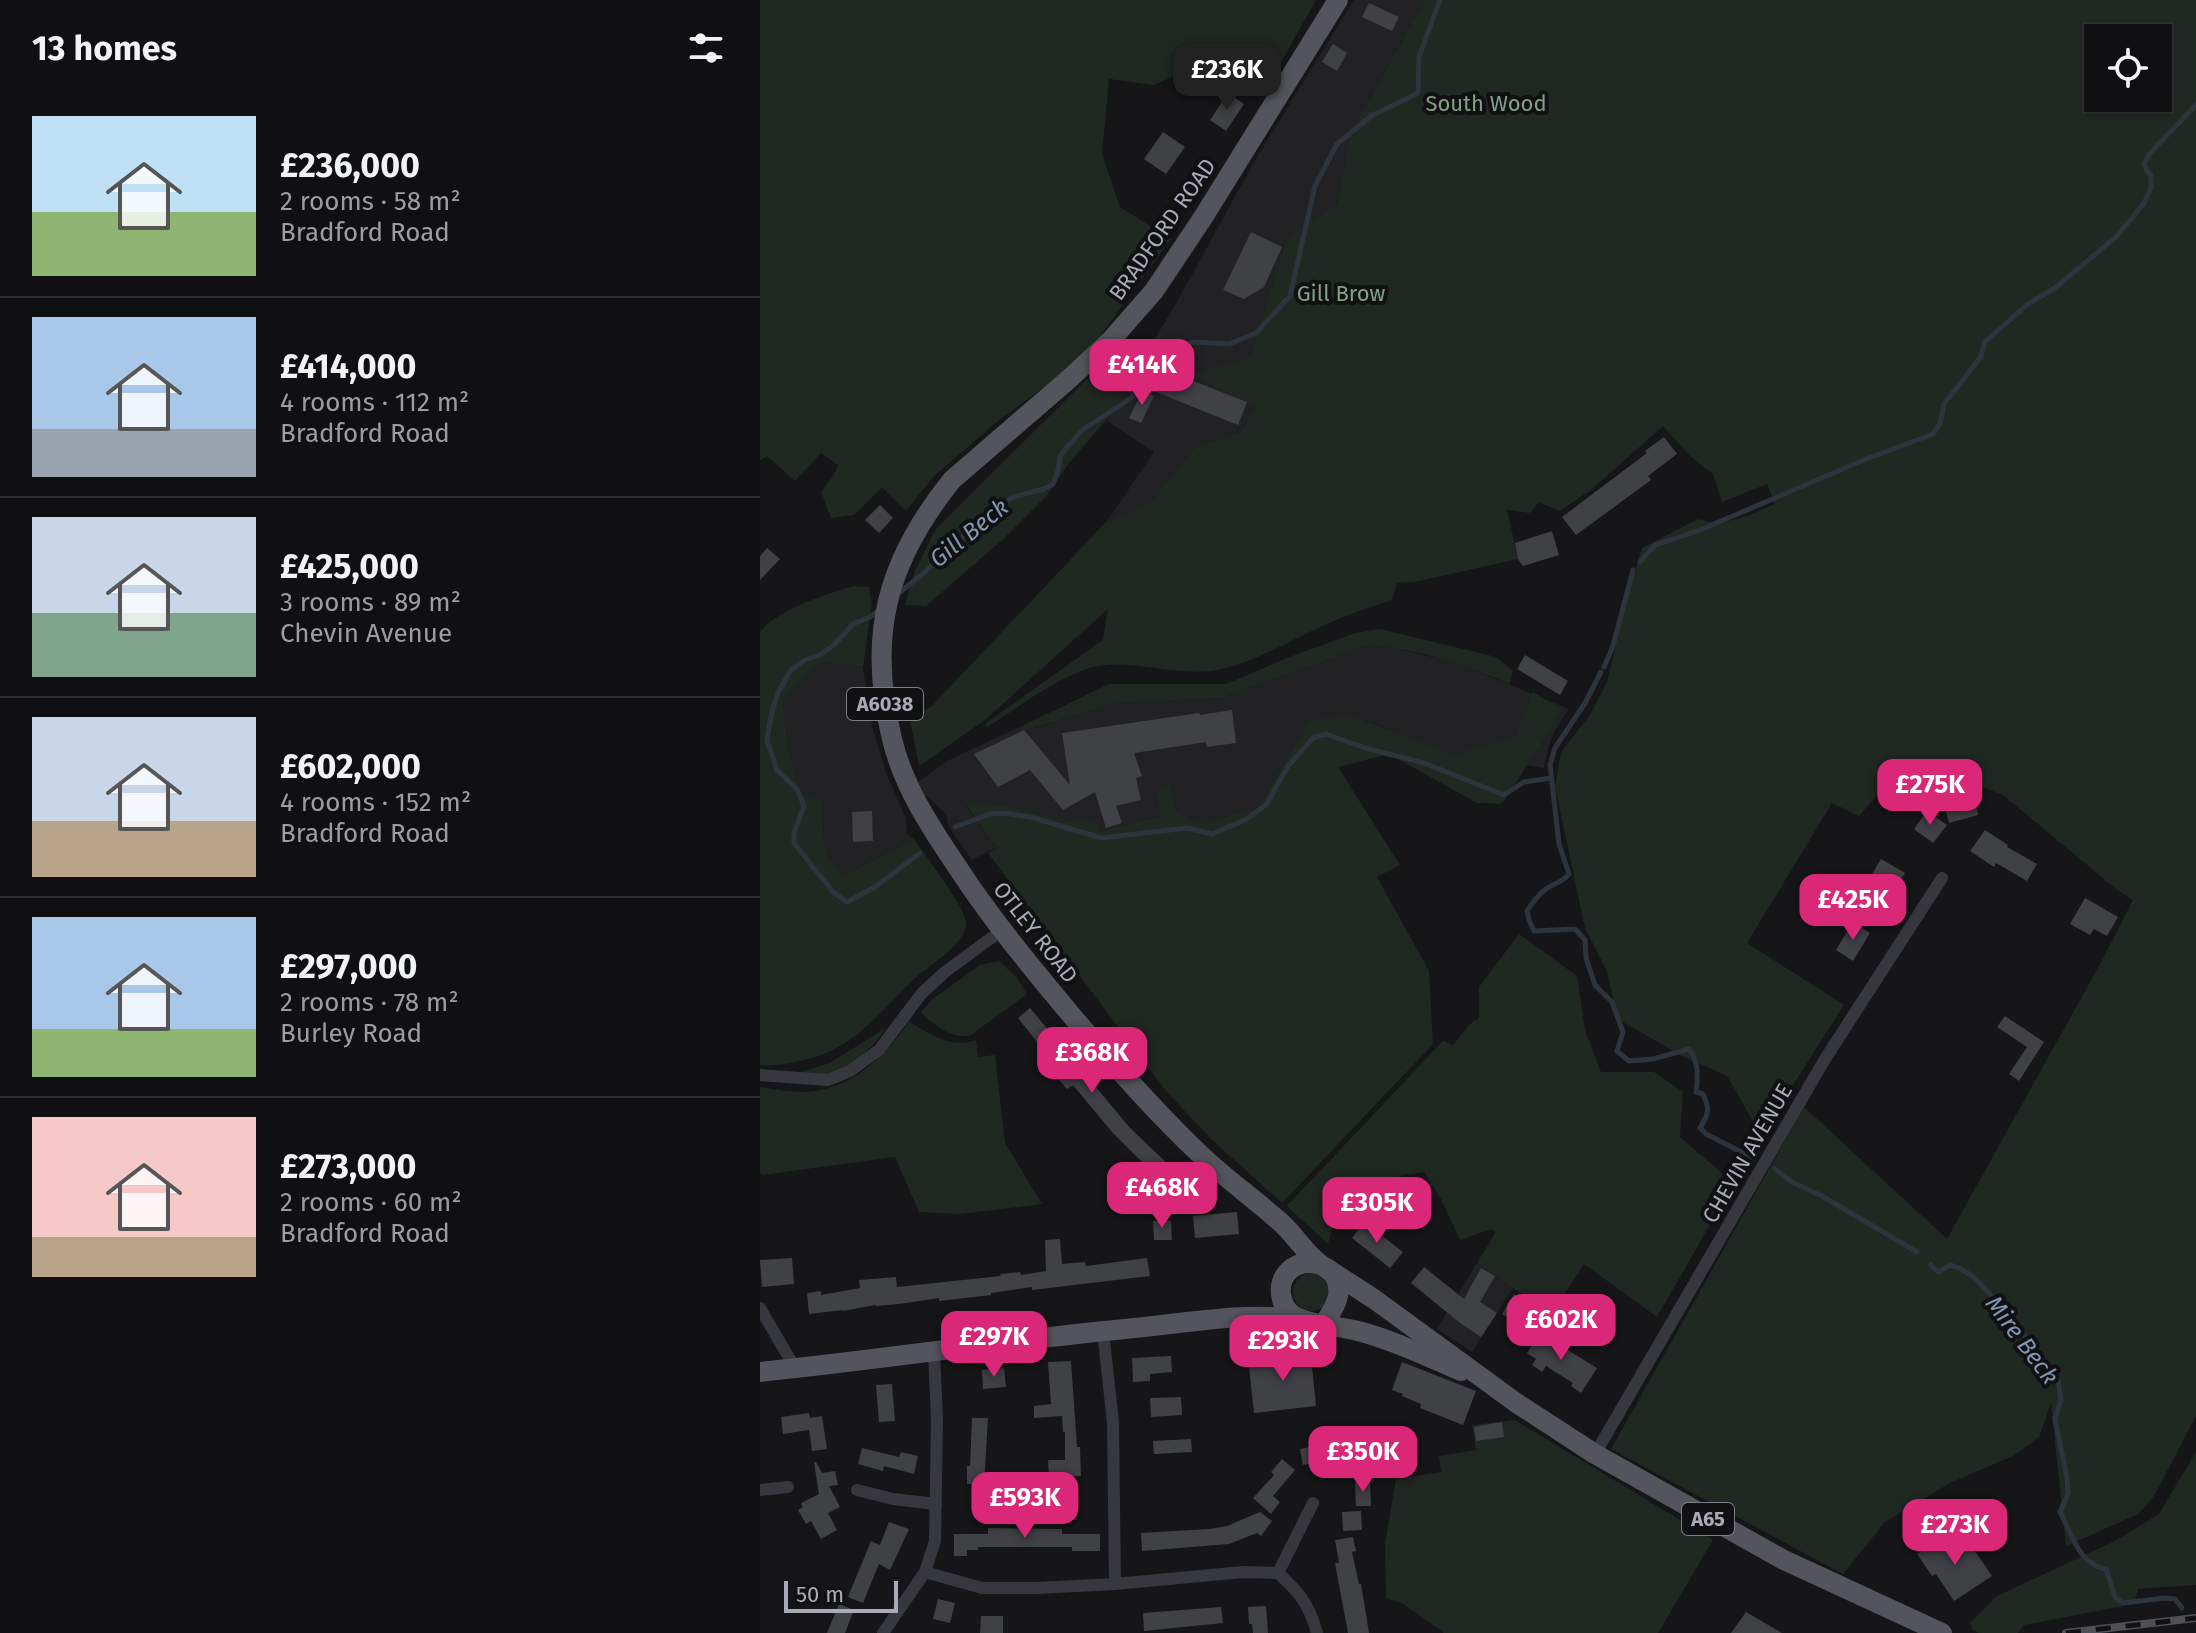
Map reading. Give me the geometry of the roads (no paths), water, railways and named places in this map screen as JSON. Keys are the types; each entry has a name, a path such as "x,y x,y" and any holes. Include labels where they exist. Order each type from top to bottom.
{"main road":[{"name":"BRADFORD ROAD","path":"938,839 922,812 892,743 882,683 881,644 885,606 903,555 919,525 952,480 1090,360 1154,291 1338,0"},
{"name":"OTLEY ROAD","path":"938,839 1002,930 1108,1058 1202,1155 1258,1205"},
{"name":"A6038","path":"1258,1205 1284,1225 1306,1252 1323,1266"},
{"name":"A6038","path":"1258,1205 1286,1244 1290,1258 1284,1280"},
{"name":"A65","path":"1235,1318 1262,1306 1304,1262 1323,1266 1595,1454 1782,1559 1942,1633"},
{"path":"1323,1266 1337,1282 1338,1292 1337,1301 1324,1324"},
{"path":"1284,1280 1281,1297 1286,1309 1303,1320"},
{"name":"A65","path":"760,1372 1103,1331 1235,1318 1278,1317 1360,1332 1487,1382"}],"street":[{"name":"CHEVIN AVENUE","path":"1595,1454 1825,1059 1942,878"},
{"path":"760,1075 828,1080 850,1071 879,1050 922,993 1002,930"},
{"path":"760,1308 795,1368"},
{"path":"1103,1331 1113,1423 1115,1584"},
{"path":"883,1633 925,1572 935,1541 937,1420 934,1352"},
{"path":"760,1490 788,1487"},
{"path":"857,1490 893,1499 936,1504"},
{"path":"1278,1573 1313,1503"},
{"path":"925,1572 982,1588 1037,1588 1243,1572 1278,1573 1299,1592 1311,1610 1317,1633"}],"waterway":[{"name":"Gill Beck","path":"899,593 986,515 1013,497 1053,484 1060,456 1081,431 1131,398 1160,359 1192,342 1229,344 1256,333 1290,296 1315,186 1337,144 1371,116 1418,93 1419,57 1440,0"},
{"path":"1640,562 1655,545 1700,530 1866,459 1933,434 1940,424 1944,404 1980,358 1985,342 2028,304 2055,288 2117,236 2144,203 2151,188 2151,175 2144,164 2150,153 2196,105"},
{"path":"1604,667 1613,646 1633,570"},
{"name":"Gill Beck","path":"879,610 853,624 820,655 805,660 791,670 778,693 767,740 777,770 797,789 804,806 794,833 794,843 833,892 847,902 875,887 920,853"},
{"name":"Mire Beck","path":"1601,672 1555,748 1550,765 1559,844 1569,874 1535,899 1527,911 1529,920 1534,931 1575,929 1585,940 1586,958 1595,985 1612,1002 1623,1032 1617,1051 1629,1061 1653,1059 1689,1049 1697,1070 1696,1092 1703,1094 1708,1108 1700,1128 1753,1158"},
{"name":"Gill Beck","path":"955,827 990,814 1005,813 1034,818 1101,838 1187,828 1212,834 1245,820 1266,805 1288,766 1313,738 1326,734 1424,763 1504,795 1524,782 1551,778"},
{"name":"Mire Beck","path":"1775,1169 1792,1182 1822,1196 1917,1252"},
{"name":"Mire Beck","path":"1931,1265 1938,1272 1951,1265 1974,1277 2007,1313 2058,1379 2061,1400 2055,1419 2068,1494 2060,1512 2083,1555 2089,1562 2106,1569 2115,1597 2123,1603 2165,1598 2175,1599 2182,1608"}],"railway":[{"path":"2066,1633 2196,1618"}],"park label":[{"name":"South Wood","path":"1486,103"},
{"name":"Gill Brow","path":"1341,293"}]}
